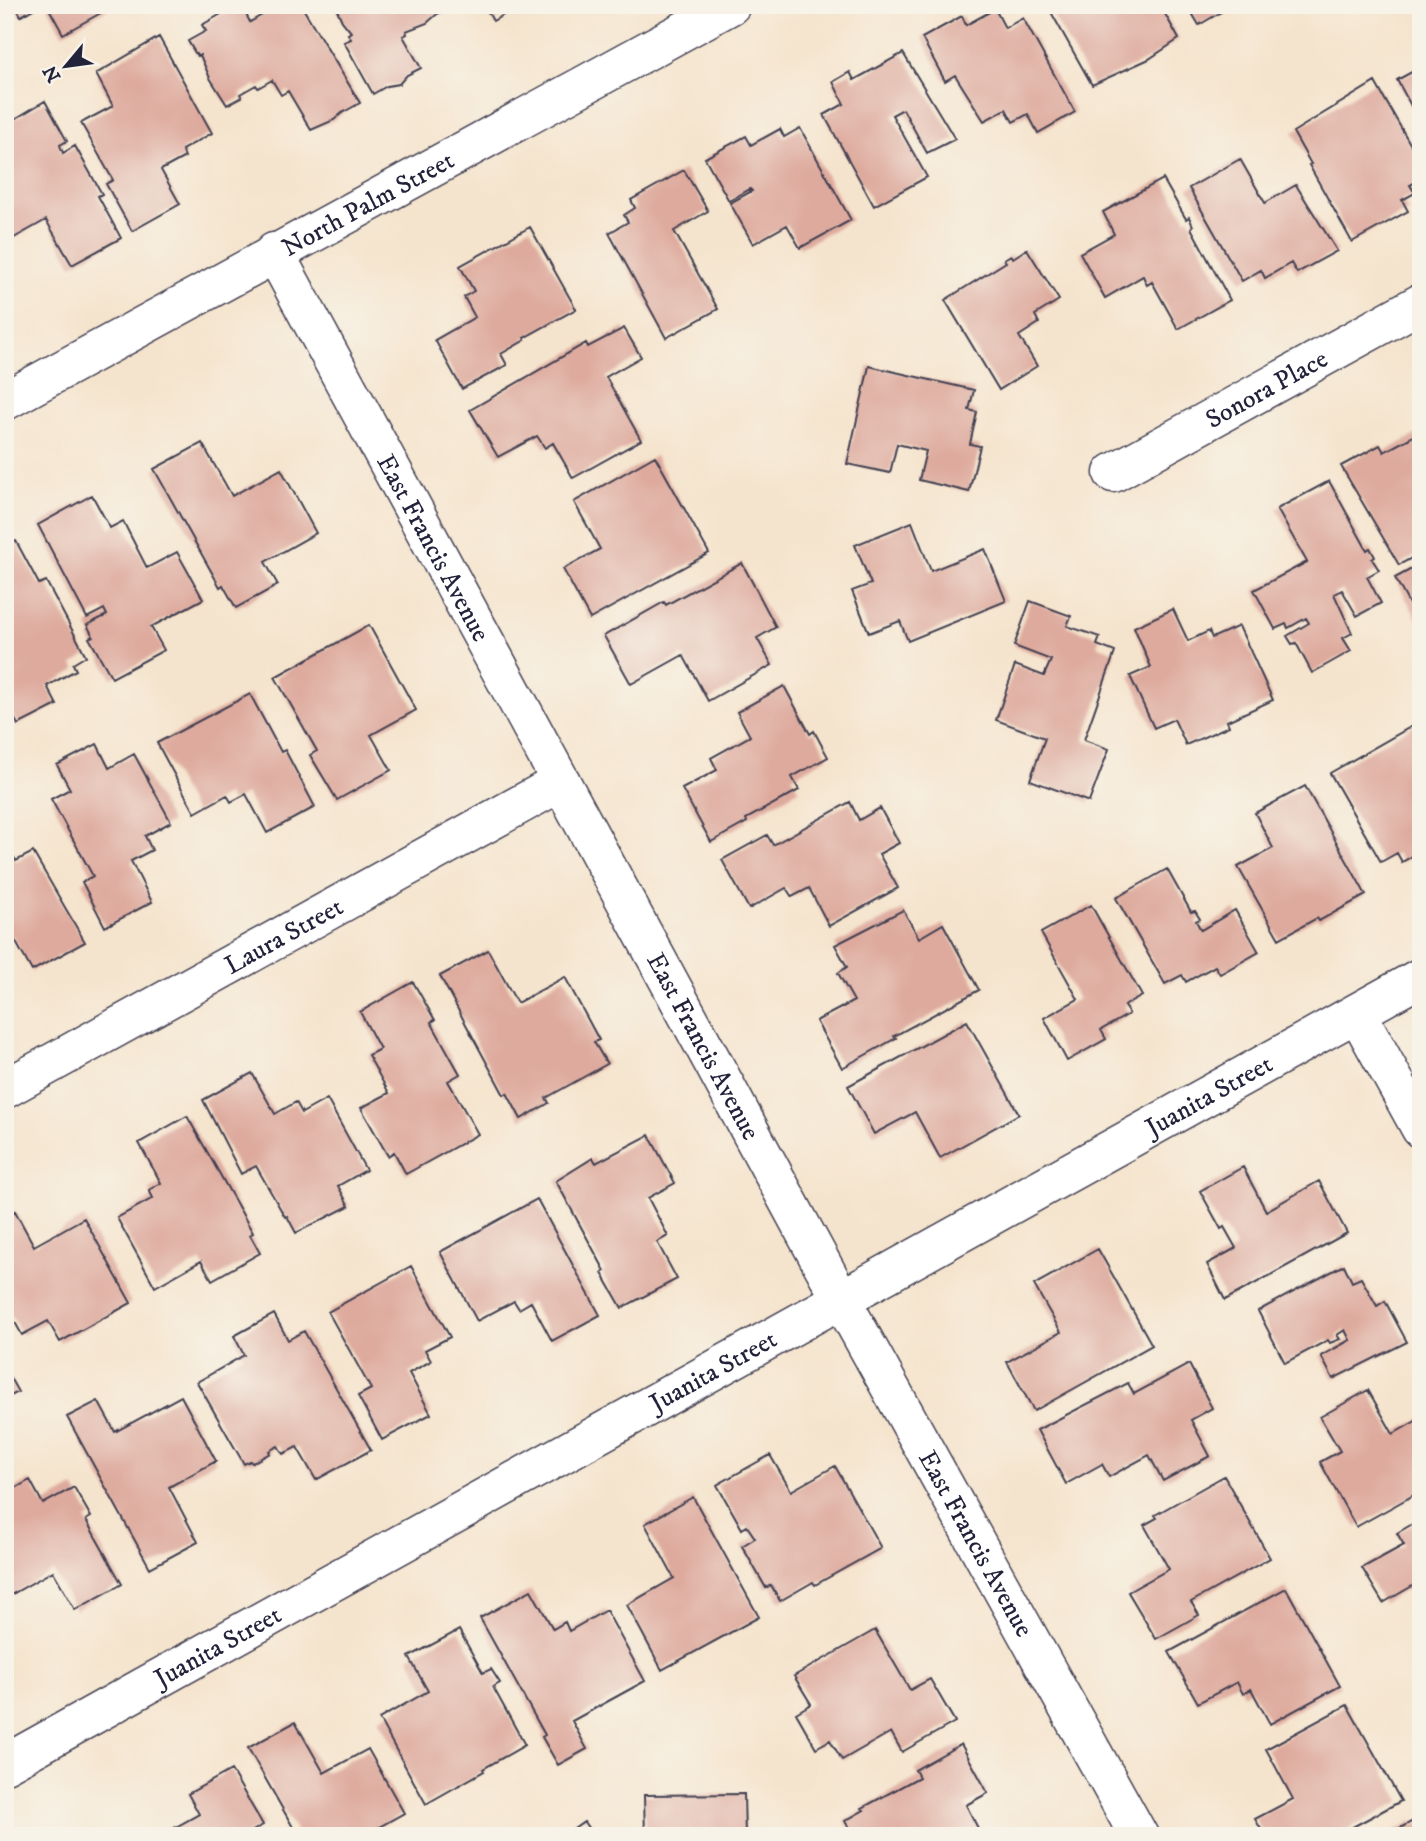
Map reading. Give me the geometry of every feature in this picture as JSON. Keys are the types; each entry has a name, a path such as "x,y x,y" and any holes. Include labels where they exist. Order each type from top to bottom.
{"street":[{"name":"North Palm Street","path":"5,401 731,5"},
{"name":"East Francis Avenue","path":"274,252 841,1299 1139,1836"},
{"name":"Sonora Place","path":"1113,473 1421,303"},
{"name":"Laura Street","path":"5,1090 561,782"},
{"name":"Juanita Street","path":"5,1764 1421,977"},
{"path":"1357,1013 1421,1129"}],"building":[{"path":"15,5 40,5 21,16"},
{"path":"47,5 115,5 63,34"},
{"path":"241,5 250,22 279,5 301,5 360,103 334,120 311,130 288,91 281,95 272,80 258,88 256,85 227,105 210,78 200,55 197,56 188,41 206,31 202,25"},
{"path":"335,5 453,5 427,23 406,31 407,34 403,36 421,68 407,75 399,84 387,86 373,94 344,42 351,39 348,34 351,32 342,21"},
{"path":"484,5 521,5 493,21"},
{"path":"1047,5 1160,5 1179,39 1149,59 1092,85"},
{"path":"1187,5 1233,5 1199,25"},
{"path":"995,9 1005,28 1023,18 1075,112 1038,133 1028,114 1013,122 1006,109 984,121 955,75 945,81 922,38 962,16 966,25"},
{"path":"159,37 212,133 182,150 185,157 161,170 180,204 132,231 106,184 113,180 81,123 113,106 96,74"},
{"path":"903,53 955,139 927,153 903,109 892,115 927,177 874,206 824,115 844,104 833,82 850,72 854,80"},
{"path":"1421,67 1421,124 1397,80"},
{"path":"1375,82 1421,163 1421,179 1410,185 1415,193 1402,200 1408,211 1352,242 1293,132"},
{"path":"45,101 67,141 60,145 63,153 75,146 102,194 98,196 121,238 72,265 46,220 5,243 5,166 12,162 5,149 5,125"},
{"path":"800,128 851,220 800,248 787,225 753,244 730,203 752,191 750,189 729,201 705,158 746,136 751,145 780,129 784,137"},
{"path":"1240,159 1265,203 1296,185 1337,251 1297,273 1291,263 1265,278 1261,270 1242,281 1189,188"},
{"path":"684,170 708,211 674,231 718,309 666,338 609,233 628,222 624,215 635,208 631,200"},
{"path":"1163,179 1186,219 1189,217 1193,226 1191,228 1230,300 1178,329 1152,282 1147,285 1143,276 1105,298 1080,253 1114,234 1103,212"},
{"path":"530,227 576,309 501,354 507,365 462,389 435,340 475,317 464,297 474,291 460,266"},
{"path":"1027,249 1059,300 1035,315 1039,323 1019,336 1037,366 999,390 945,300 1006,262 1004,259 1011,255 1013,258"},
{"path":"624,328 641,357 606,377 641,440 573,478 553,443 545,448 537,436 498,457 470,410 586,343 588,347"},
{"path":"869,366 974,390 969,410 977,412 970,444 980,446 969,492 919,480 926,451 897,444 890,473 847,464"},
{"path":"1421,432 1421,553 1399,565 1341,466 1380,445 1384,452"},
{"path":"202,443 232,496 281,469 316,533 265,562 278,585 236,608 223,585 220,587 154,469"},
{"path":"655,456 709,553 590,619 563,569 600,549 574,502"},
{"path":"1329,481 1367,550 1370,548 1375,557 1372,559 1379,570 1367,577 1381,603 1357,616 1342,590 1334,594 1352,633 1343,638 1351,651 1312,673 1296,643 1292,644 1287,636 1309,623 1306,618 1288,628 1286,624 1275,629 1254,590 1307,562 1277,509"},
{"path":"92,495 110,528 123,521 147,568 177,552 203,599 151,627 164,650 112,678 89,638 93,636 87,625 107,615 104,609 87,618 38,525"},
{"path":"912,522 931,571 985,549 1006,601 908,641 900,621 869,633 852,591 871,584 855,545"},
{"path":"16,541 39,584 46,581 86,656 73,664 76,670 47,686 57,705 18,725 8,706 5,707 5,547"},
{"path":"742,563 776,627 757,638 772,665 708,701 683,655 631,684 604,636"},
{"path":"1421,564 1421,626 1395,578"},
{"path":"1030,601 1071,616 1067,626 1100,637 1097,645 1115,652 1084,740 1109,749 1089,802 1030,780 1045,738 996,720 1015,665 1044,676 1051,660 1014,646"},
{"path":"1173,609 1188,641 1209,631 1212,638 1239,626 1273,700 1227,721 1229,726 1186,745 1174,719 1154,728 1130,676 1151,667 1134,627"},
{"path":"369,625 416,710 371,735 391,770 337,800 310,755 317,751 275,677"},
{"path":"784,686 810,734 814,731 828,757 792,777 799,790 711,842 682,789 717,770 711,758 750,736 737,712"},
{"path":"250,694 281,752 285,750 315,807 267,833 246,794 231,802 227,795 195,813 157,743"},
{"path":"1421,721 1421,851 1402,862 1397,853 1381,862 1330,773"},
{"path":"97,744 109,768 134,754 171,822 145,836 152,850 131,861 152,902 105,927 82,882 93,876 51,799 70,789 57,765"},
{"path":"1305,786 1366,895 1279,939 1238,867 1273,848 1255,813"},
{"path":"850,802 859,820 880,808 899,843 879,854 898,888 829,926 809,888 792,897 786,888 749,909 722,860 767,835 773,845"},
{"path":"5,842 16,861 33,852 85,942 32,971 12,935 5,939"},
{"path":"1167,869 1191,912 1195,911 1200,919 1196,921 1201,930 1235,910 1259,952 1220,974 1215,966 1186,982 1182,975 1165,984 1116,898"},
{"path":"1091,905 1142,996 1124,1006 1129,1014 1101,1030 1106,1039 1067,1061 1044,1018 1078,999 1041,933"},
{"path":"903,910 919,938 943,924 979,990 842,1068 816,1021 854,1001 838,973 847,967 835,945"},
{"path":"488,950 517,1003 565,977 599,1040 594,1042 607,1064 546,1098 549,1103 521,1119 507,1093 504,1095 440,976"},
{"path":"413,982 435,1020 431,1022 460,1074 448,1081 478,1134 406,1174 394,1152 388,1156 361,1108 389,1093 368,1055 380,1049 360,1012"},
{"path":"967,1021 1019,1114 940,1158 915,1112 874,1134 848,1086"},
{"path":"252,1073 275,1114 296,1102 302,1113 327,1099 366,1170 338,1186 349,1206 296,1233 256,1166 241,1174 203,1100"},
{"path":"187,1116 253,1233 250,1235 260,1253 212,1280 201,1261 155,1287 117,1218 153,1198 149,1190 161,1183 139,1143"},
{"path":"649,1135 675,1183 648,1198 668,1236 657,1242 677,1279 622,1308 556,1181 593,1158 596,1163"},
{"path":"1243,1167 1266,1211 1319,1181 1347,1233 1225,1300 1207,1264 1236,1248 1224,1227 1221,1229 1200,1191"},
{"path":"537,1199 600,1315 552,1341 531,1302 519,1309 514,1301 477,1321 440,1252"},
{"path":"15,1211 34,1246 84,1218 131,1303 60,1342 48,1321 22,1335 5,1304 5,1217"},
{"path":"1098,1249 1152,1345 1034,1411 1007,1362 1061,1332 1034,1285"},
{"path":"1344,1265 1352,1282 1361,1278 1377,1306 1385,1301 1407,1342 1333,1379 1321,1356 1350,1340 1345,1330 1337,1335 1340,1339 1330,1343 1328,1340 1285,1363 1258,1311"},
{"path":"411,1266 450,1337 425,1350 431,1361 409,1373 431,1414 382,1440 358,1396 371,1389 328,1312"},
{"path":"274,1314 288,1340 304,1331 371,1450 316,1480 297,1447 283,1454 278,1446 252,1463 250,1461 244,1464 197,1382 244,1355 234,1336"},
{"path":"1189,1364 1212,1408 1191,1420 1210,1456 1163,1481 1149,1455 1109,1477 1102,1464 1066,1484 1037,1430 1128,1383 1134,1394"},
{"path":"5,1369 18,1392 5,1399"},
{"path":"1368,1390 1393,1434 1421,1418 1421,1491 1356,1527 1320,1462 1340,1451 1320,1417"},
{"path":"181,1396 216,1461 169,1487 198,1542 150,1568 67,1417 98,1401 115,1432"},
{"path":"770,1455 791,1491 835,1466 881,1548 780,1601 771,1585 766,1588 742,1546 755,1538 747,1526 742,1529 717,1485"},
{"path":"1224,1476 1270,1558 1191,1602 1199,1615 1156,1639 1128,1592 1169,1569 1144,1525 1157,1518 1155,1515"},
{"path":"30,1480 43,1504 74,1487 91,1517 86,1520 122,1584 75,1610 53,1571 7,1597 5,1494"},
{"path":"693,1497 759,1617 662,1670 627,1605 674,1578 645,1524"},
{"path":"1421,1519 1421,1581 1383,1603 1362,1568 1404,1545 1397,1533"},
{"path":"1286,1588 1340,1686 1270,1724 1251,1689 1243,1694 1237,1682 1198,1703 1169,1652"},
{"path":"531,1590 553,1629 565,1622 569,1631 606,1610 645,1681 572,1721 587,1749 558,1765 542,1737 545,1735 480,1618"},
{"path":"459,1630 483,1673 491,1669 500,1683 493,1687 525,1745 426,1804 379,1719 428,1691 409,1657"},
{"path":"875,1630 910,1690 930,1679 955,1722 902,1752 891,1732 842,1760 830,1740 816,1748 796,1713 811,1704 794,1676"},
{"path":"1347,1705 1401,1801 1347,1830 1348,1832 1341,1836 1265,1836 1255,1819 1293,1799 1266,1749"},
{"path":"295,1722 324,1773 368,1749 404,1813 363,1836 298,1836 248,1748"},
{"path":"961,1744 988,1793 966,1805 982,1836 853,1836 845,1821 864,1810 862,1808 919,1777 915,1770"},
{"path":"231,1770 263,1825 244,1836 160,1836 199,1814 188,1794"},
{"path":"744,1794 745,1836 645,1836 644,1795"},
{"path":"1413,1821 1414,1825 1421,1822 1421,1836 1385,1836"},
{"path":"584,1822 594,1836 564,1836"}]}
